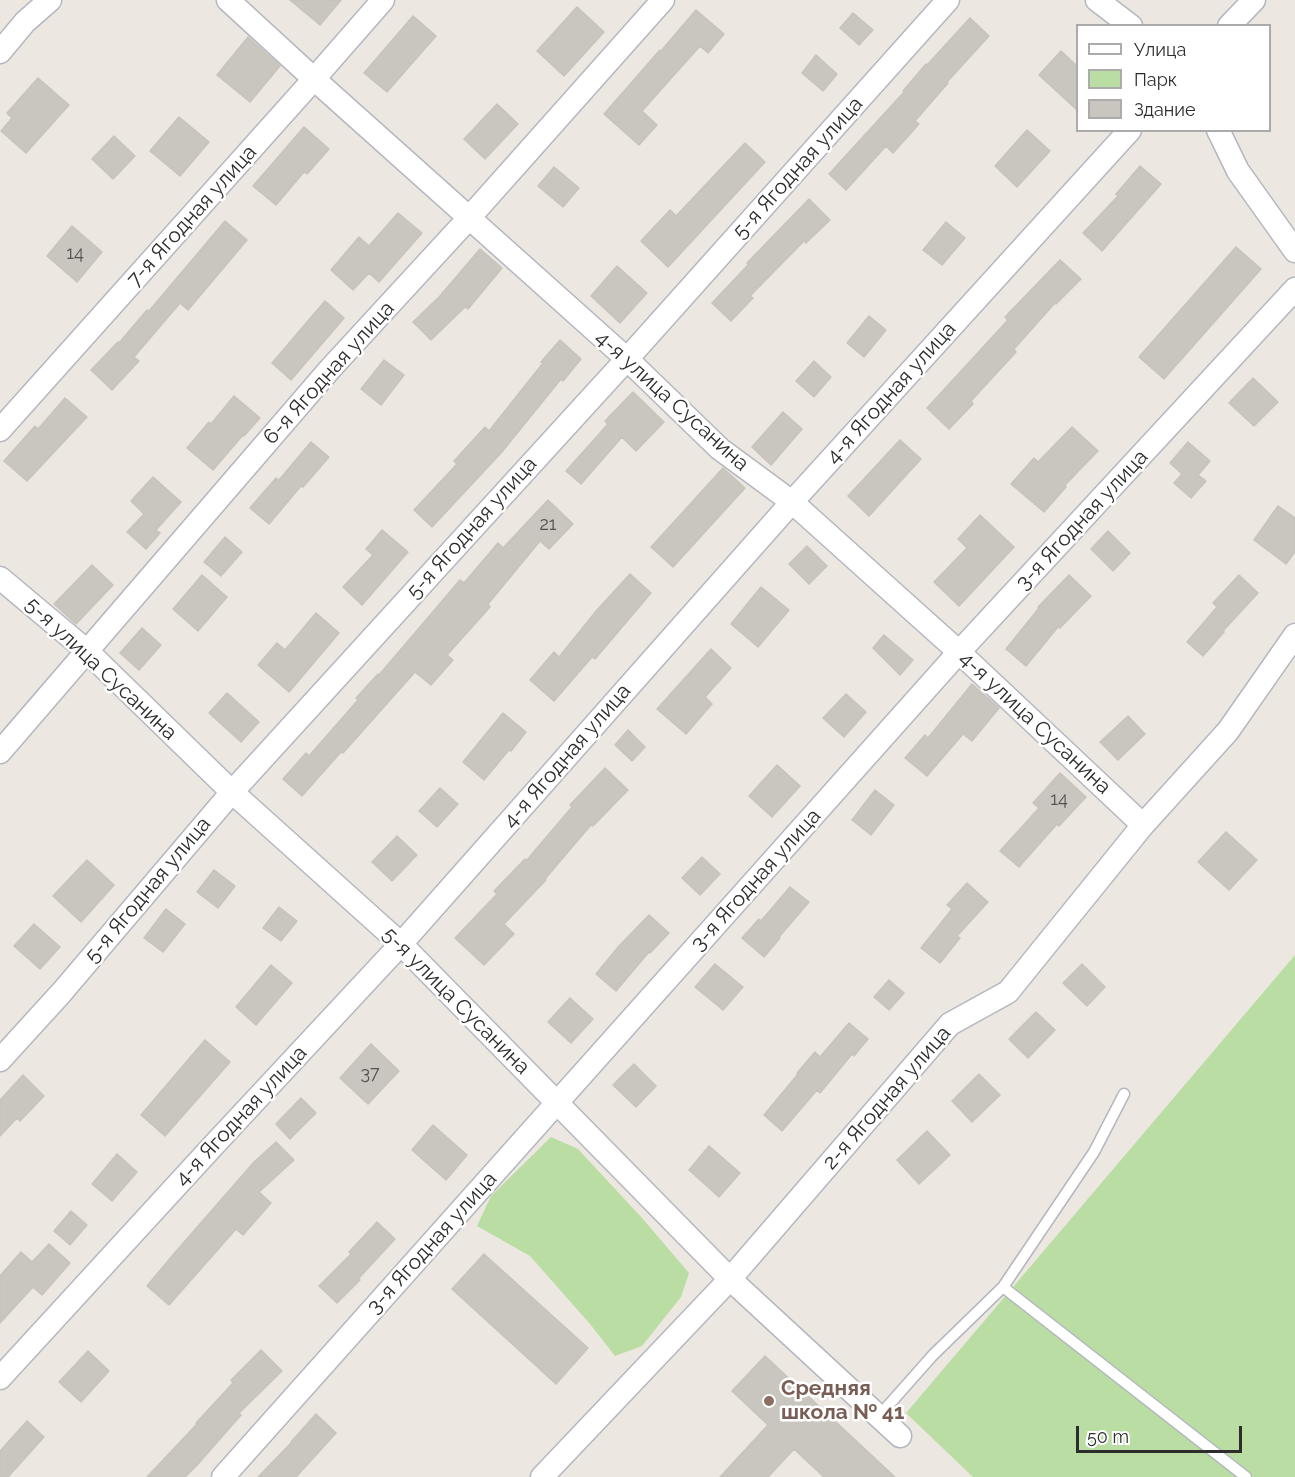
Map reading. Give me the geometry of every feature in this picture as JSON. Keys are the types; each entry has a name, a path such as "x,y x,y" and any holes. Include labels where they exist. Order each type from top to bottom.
{"street":[{"path":"0,52 25,22 50,0"},
{"name":"4-я улица Сусанина","path":"228,0 314,80 627,359 720,449 792,502 959,652 1143,825"},
{"name":"7-я Ягодная улица","path":"0,430 383,0"},
{"name":"6-я Ягодная улица","path":"0,752 330,369 469,218 663,0"},
{"name":"5-я Ягодная улица","path":"0,1060 62,992 232,792 627,359 948,0"},
{"path":"1097,0 1128,24"},
{"path":"1231,24 1254,0"},
{"name":"4-я Ягодная улица","path":"0,1378 401,944 792,502 1128,132"},
{"path":"1219,132 1238,171 1295,251"},
{"name":"3-я Ягодная улица","path":"223,1477 959,652 1295,290"},
{"name":"5-я улица Сусанина","path":"0,578 87,651 232,792 401,944 730,1279 900,1436"},
{"name":"2-я Ягодная улица","path":"542,1477 730,1279 950,1023 1008,992 1143,825 1228,731 1295,635"}],"lane":[{"path":"879,1416 933,1356 1003,1287 1094,1152 1124,1095"},
{"path":"1003,1287 1246,1477"}],"green space":[{"path":"1295,955 1295,1477 973,1477 906,1413"},
{"path":"551,1137 578,1149 689,1273 681,1297 642,1346 615,1356 530,1256 477,1226 491,1196"}],"building":[{"path":"290,0 341,0 320,25"},
{"path":"577,7 604,32 564,76 537,51"},
{"path":"696,10 724,34 708,53 700,46 642,111 657,125 639,145 604,114"},
{"path":"853,13 873,30 859,45 840,28"},
{"path":"413,16 436,36 387,92 364,73"},
{"path":"970,18 989,36 915,121 919,124 893,153 886,146 846,190 829,174"},
{"path":"248,37 280,66 250,102 217,75"},
{"path":"1061,51 1076,65 1076,109 1039,75"},
{"path":"816,55 837,74 823,91 802,73"},
{"path":"38,78 69,105 26,153 1,131 12,118 7,113"},
{"path":"497,104 518,124 485,159 464,139"},
{"path":"179,117 209,142 180,176 150,151"},
{"path":"304,127 329,149 307,174 304,172 276,205 253,186"},
{"path":"1027,130 1050,151 1017,187 995,166"},
{"path":"114,136 135,156 113,179 92,159"},
{"path":"745,143 765,162 668,267 641,241 670,210 676,216"},
{"path":"1140,166 1161,184 1102,251 1083,233 1118,196 1116,194"},
{"path":"554,167 579,188 563,207 538,186"},
{"path":"809,199 830,220 806,243 804,241 750,296 753,298 731,321 712,303"},
{"path":"398,213 422,233 379,282 369,273 353,290 331,270 359,237 369,246"},
{"path":"225,221 247,240 188,310 180,303 134,357 139,361 112,390 91,370 119,343 147,310 149,311"},
{"path":"946,222 965,238 942,265 923,250"},
{"path":"72,226 102,252 77,282 47,256"},
{"path":"1236,247 1261,269 1164,379 1139,357"},
{"path":"480,249 502,268 468,309 465,307 431,340 413,322 440,296"},
{"path":"1060,260 1081,279 1055,303 1014,349 1016,352 949,429 927,408 1008,320 1005,317"},
{"path":"617,266 647,293 620,323 591,296"},
{"path":"325,301 344,318 291,380 272,363"},
{"path":"869,316 886,330 864,357 847,343"},
{"path":"560,340 581,359 563,381 561,379 501,453 432,527 414,510 457,464 454,461 485,427 489,431"},
{"path":"384,360 404,375 381,405 361,389"},
{"path":"814,361 831,377 814,397 796,381"},
{"path":"1253,378 1278,402 1254,426 1229,403"},
{"path":"633,392 664,422 636,451 622,437 581,484 566,471 608,424 605,421"},
{"path":"234,396 260,418 213,470 187,448"},
{"path":"65,398 87,417 27,481 4,461 35,426 38,429"},
{"path":"783,412 802,429 771,465 752,447"},
{"path":"1072,427 1098,451 1065,485 1066,487 1044,512 1011,484 1034,458 1038,462"},
{"path":"900,440 921,459 869,516 848,496"},
{"path":"311,442 329,457 269,524 250,508 276,478 279,480"},
{"path":"1188,442 1210,461 1198,475 1206,481 1191,498 1174,483 1182,474 1170,463"},
{"path":"723,468 745,488 673,567 651,547"},
{"path":"153,477 181,502 156,530 160,533 146,549 127,532 144,514 131,501"},
{"path":"548,500 573,524 549,549 540,541 488,604 490,607 447,655 453,660 431,685 415,672 302,796 283,779 306,753 309,756 358,700 356,698 379,675 460,580 464,583 498,543 503,548"},
{"path":"1278,506 1295,518 1295,552 1286,564 1254,540"},
{"path":"980,515 1014,547 959,606 934,582 967,548 958,539"},
{"path":"382,530 408,552 362,605 343,587 373,555 366,549"},
{"path":"1108,531 1130,553 1113,571 1091,549"},
{"path":"225,537 242,552 221,576 204,562"},
{"path":"807,546 827,566 809,584 789,564"},
{"path":"92,565 113,585 76,624 54,604"},
{"path":"630,574 651,593 595,659 592,657 554,701 530,680 554,652 559,657"},
{"path":"202,575 227,597 198,631 173,609"},
{"path":"1069,575 1091,596 1060,628 1058,627 1026,666 1006,649 1038,607"},
{"path":"1239,575 1258,593 1203,656 1187,642 1217,607 1213,603"},
{"path":"761,587 789,610 758,647 731,624"},
{"path":"316,613 339,633 289,692 258,665 277,643 285,650"},
{"path":"142,628 161,645 139,670 120,653"},
{"path":"884,635 913,660 900,675 873,648"},
{"path":"711,649 731,668 705,697 712,704 686,734 657,709"},
{"path":"972,684 999,708 972,741 963,734 927,776 905,758 925,735 928,738"},
{"path":"227,693 259,722 241,742 209,713"},
{"path":"846,694 866,712 844,737 823,718"},
{"path":"503,713 526,732 484,780 463,762"},
{"path":"1128,716 1145,734 1118,760 1100,742"},
{"path":"628,730 645,747 632,761 615,745"},
{"path":"777,765 800,786 772,817 749,796"},
{"path":"605,768 628,790 593,826 591,825 546,880 504,924 514,934 484,965 455,938 497,894 494,891 525,859 526,861 572,807 570,805"},
{"path":"1060,773 1086,797 1059,826 1057,824 1019,867 1000,851 1039,808 1033,803"},
{"path":"440,788 458,804 437,827 419,811"},
{"path":"875,790 894,805 871,835 852,820"},
{"path":"1226,832 1257,860 1229,890 1198,862"},
{"path":"397,836 417,855 392,881 372,862"},
{"path":"702,857 720,874 700,895 682,878"},
{"path":"87,860 114,885 81,922 53,896"},
{"path":"214,870 235,886 218,908 197,892"},
{"path":"967,883 988,902 957,936 960,938 940,963 921,948 952,909 947,905"},
{"path":"790,887 809,902 764,957 742,938 759,919 761,921"},
{"path":"279,907 297,921 281,941 263,928"},
{"path":"166,909 185,924 163,952 144,938"},
{"path":"649,915 669,933 649,952 616,991 596,974"},
{"path":"34,924 60,947 40,969 14,946"},
{"path":"715,964 743,987 723,1010 695,987"},
{"path":"1082,964 1105,987 1087,1006 1063,983"},
{"path":"271,965 292,983 256,1025 236,1007"},
{"path":"889,980 904,993 889,1010 874,997"},
{"path":"570,998 593,1019 571,1043 548,1022"},
{"path":"1036,1012 1055,1030 1028,1058 1009,1039"},
{"path":"849,1023 868,1039 854,1056 852,1054 820,1093 817,1090 782,1131 764,1115 815,1052 820,1057"},
{"path":"205,1040 230,1062 165,1136 141,1115"},
{"path":"371,1044 399,1071 368,1104 340,1078"},
{"path":"634,1064 656,1086 636,1107 613,1085"},
{"path":"979,1074 1000,1095 972,1122 952,1101"},
{"path":"23,1075 44,1096 20,1121 17,1118 0,1136 0,1100"},
{"path":"301,1098 316,1113 290,1139 276,1124"},
{"path":"433,1125 467,1155 446,1180 412,1150"},
{"path":"927,1131 950,1155 919,1184 897,1160"},
{"path":"276,1142 294,1160 259,1192 271,1203 243,1235 236,1229 169,1305 147,1286 254,1162"},
{"path":"709,1146 740,1173 719,1197 689,1170"},
{"path":"117,1154 137,1172 112,1201 92,1184"},
{"path":"71,1211 87,1225 70,1245 54,1231"},
{"path":"377,1222 395,1239 337,1303 319,1286 351,1254 349,1252"},
{"path":"49,1244 70,1263 42,1295 33,1287 0,1323 0,1276 21,1252 32,1262"},
{"path":"484,1254 588,1348 556,1384 452,1289"},
{"path":"261,1350 282,1371 239,1413 241,1415 185,1477 147,1477 233,1383 231,1380"},
{"path":"88,1351 109,1371 81,1402 59,1382"},
{"path":"765,1356 895,1477 824,1477 794,1449 768,1477 720,1477 768,1425 732,1391"},
{"path":"316,1414 336,1433 296,1477 258,1477 292,1442"},
{"path":"27,1421 44,1437 8,1477 0,1477 0,1451"}],"place":[{"name":"Средняя школа № 41","path":"769,1401"}]}
